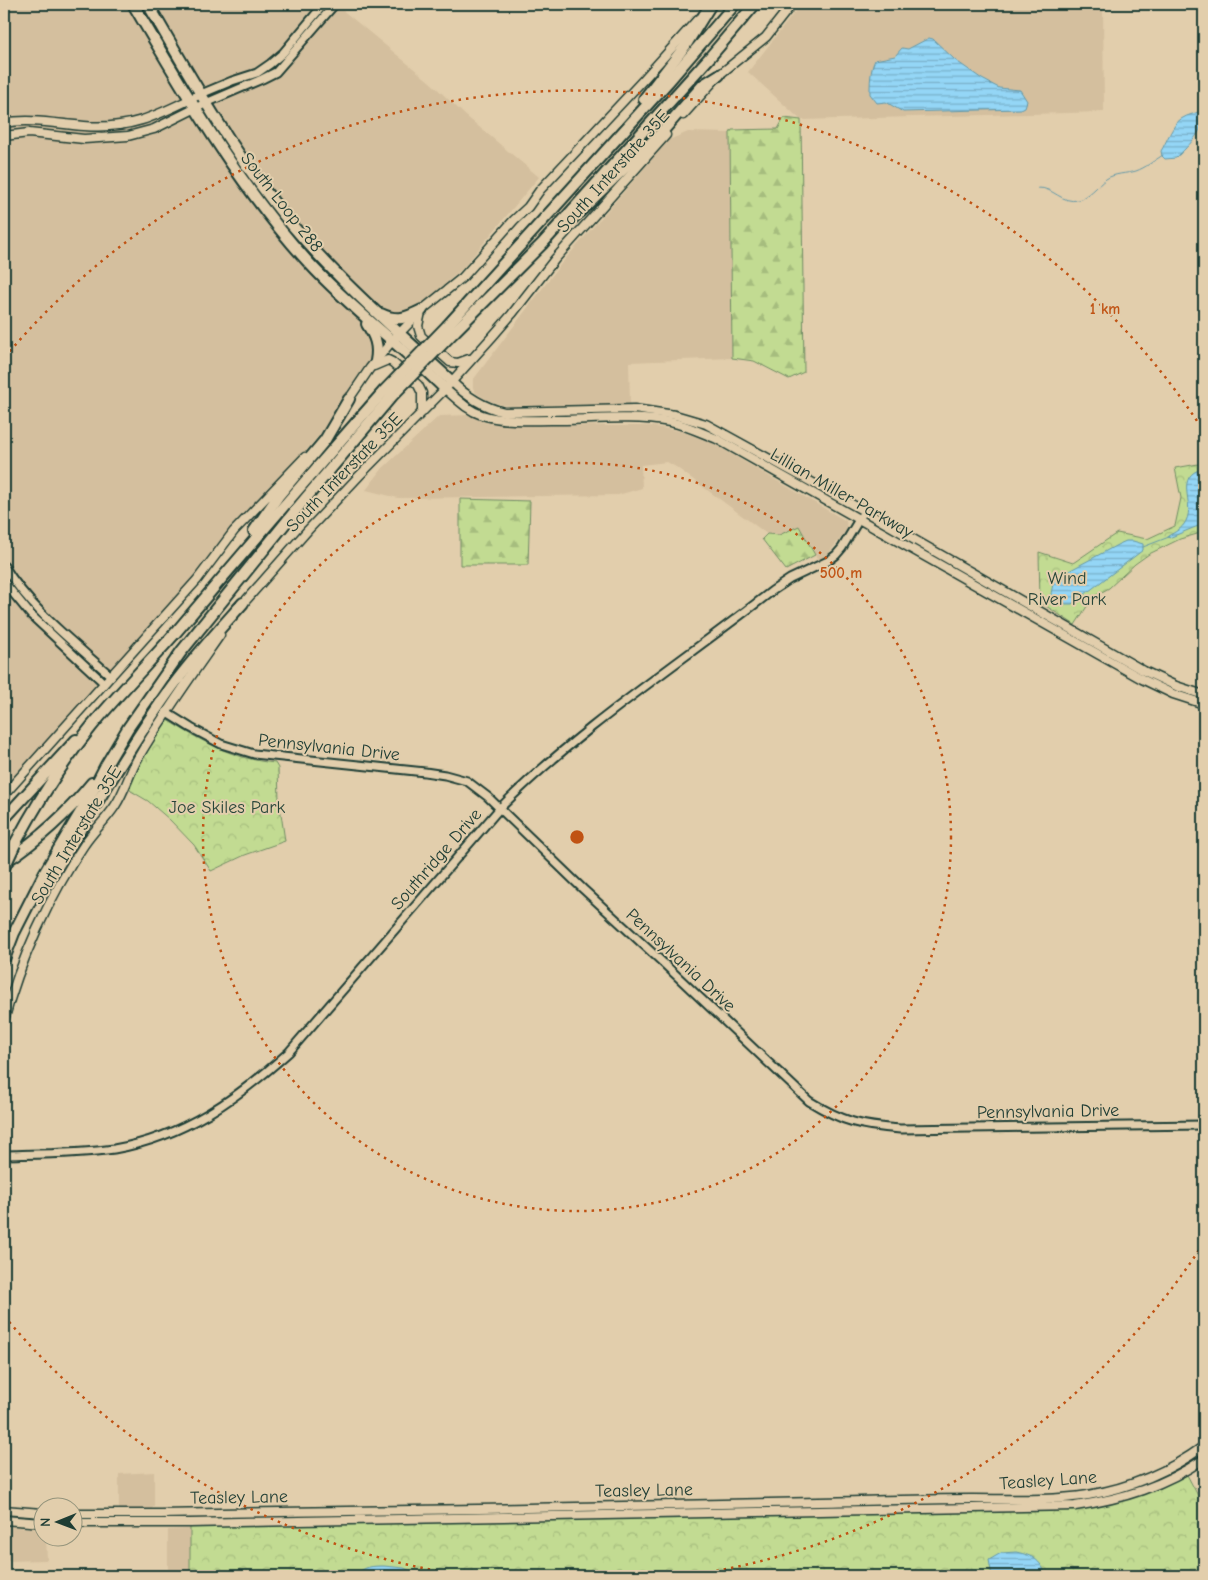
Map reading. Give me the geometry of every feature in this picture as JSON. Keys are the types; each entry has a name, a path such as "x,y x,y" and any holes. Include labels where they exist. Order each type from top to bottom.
{"highway":[{"name":"South Loop 288","path":"133,4 192,104 243,182 284,235 332,288 359,313 395,337"},
{"name":"South Loop 288","path":"148,4 203,99 250,171 294,227 319,256 372,310 418,363 448,385"},
{"path":"609,147 628,119 685,46 711,4"},
{"path":"4,868 29,817 92,726 303,483 451,328 735,4"},
{"path":"542,244 755,4"},
{"path":"451,328 542,244 568,223 661,133 703,86 719,75"},
{"path":"284,235 294,227"},
{"path":"372,310 395,319 408,317 422,310"},
{"path":"359,313 376,340 378,347 373,364"},
{"path":"4,959 45,872 128,728 181,652 388,394"},
{"path":"217,583 279,495 325,440 349,399"},
{"path":"28,905 50,880 137,738 172,687 200,651 243,603"},
{"path":"4,819 69,746 92,726"},
{"path":"4,862 34,841 61,818 82,796 106,765"}],"main road":[{"path":"4,795 197,580 239,525 315,447 336,420 373,364 395,337 422,310 463,277 528,207 540,190 711,4"},
{"name":"South Interstate 35E","path":"4,1021 10,997 34,938 84,844 116,804 138,759 167,713 243,603 339,496 448,385 512,314 561,252 719,75 766,37 792,4"},
{"path":"4,136 32,134 84,139 121,137 142,133 203,99"},
{"path":"4,123 33,121 86,127 107,127 129,124 192,104"},
{"path":"32,134 33,121"},
{"path":"84,139 89,136 120,134 129,124"},
{"path":"422,310 418,319 418,326 422,336 450,362 458,363 471,358"},
{"path":"373,364 388,360 418,385 422,393 422,412"},
{"name":"Lillian Miller Parkway","path":"448,385 491,408 504,412 634,409 684,417 706,424 858,520 1142,679 1173,694 1204,704"},
{"name":"Lillian Miller Parkway","path":"448,385 469,409 481,415 512,420 653,420 671,422 717,439 864,511 1144,671 1176,686 1204,695"},
{"path":"554,411 555,420"},
{"path":"653,420 662,413"},
{"name":"Teasley Lane","path":"82,1514 1059,1498 1090,1495 1134,1484 1176,1464 1204,1446"},
{"name":"Teasley Lane","path":"82,1523 190,1523 1075,1506 1107,1501 1148,1489 1180,1474 1204,1459"},
{"path":"4,1510 32,1512"},
{"path":"4,1520 32,1522"}],"street":[{"path":"203,99 232,81 257,73 270,64 283,53 324,4"},
{"path":"203,99 276,72 335,4"},
{"name":"Southridge Drive","path":"4,1155 90,1152 144,1142 165,1135 210,1114 237,1096 300,1040 500,808 524,785 565,748 772,591 790,579 828,561 836,555 864,511"},
{"path":"4,566 20,589 40,612 111,676"},
{"path":"4,582 31,615 104,684"},
{"path":"13,594 20,589"},
{"name":"Pennsylvania Drive","path":"167,713 221,744 254,754 425,772 456,777 467,781 500,808 583,889 809,1101 830,1114 872,1127 900,1129 1204,1125"}],"shaded area":[{"path":"4,4 335,4 430,82 466,116 539,177 462,269 391,331 329,424 292,467 237,521 199,571 4,790"},
{"path":"801,4 1103,4 1104,112 801,120 748,72"},
{"path":"688,132 730,133 732,358 629,362 630,404 512,406 487,400 476,393 473,388 473,380 560,265 669,140"},
{"path":"471,415 484,422 501,425 650,426 680,431 707,440 846,521 847,530 824,559 817,558 799,527 779,535 767,534 667,462 641,465 642,488 618,495 398,498 366,490 383,468 439,416"},
{"path":"154,1472 154,1506 150,1511 119,1511 119,1474"},
{"path":"4,1525 32,1529 32,1548 46,1548 47,1560 4,1561"},
{"path":"190,1529 190,1576 168,1576 168,1530"}],"green space":[{"path":"784,118 801,120 804,372 789,379 754,361 732,358 730,133 732,130 778,129"},
{"name":"Wind River Park","path":"1204,463 1204,532 1180,539 1149,554 1135,564 1109,588 1093,597 1075,625 1040,602 1039,552 1073,563 1117,533 1147,539 1175,526 1181,498 1175,468"},
{"path":"460,499 530,501 528,565 460,565"},
{"path":"799,526 815,555 786,570 762,539 767,534 779,535"},
{"name":"Joe Skiles Park","path":"167,720 219,748 245,758 275,763 278,768 279,800 285,841 245,855 211,871 194,845 170,820 148,801 131,791 128,787"},
{"path":"1185,1471 1204,1507 1204,1576 190,1576 190,1523 1058,1507 1107,1501"}],"water":[{"path":"929,38 933,39 955,60 982,79 999,88 1020,90 1027,101 1025,107 1021,109 903,112 886,102 877,103 870,94 871,73 875,60 895,56 902,48 908,49"},
{"path":"1204,109 1200,130 1192,142 1176,158 1165,159 1161,151 1178,121"},
{"path":"1204,468 1204,524 1169,538 1168,536 1176,532 1186,521 1189,506 1187,484 1189,477 1194,472"},
{"path":"1126,541 1143,544 1143,550 1072,604 1051,599 1053,573 1056,571 1062,574 1065,573"},
{"path":"1016,1552 1035,1559 1047,1576 992,1576 989,1560 1001,1553"},
{"path":"384,1566 404,1568 422,1576 356,1576 365,1568"}],"waterway":[{"path":"1038,188 1048,190 1067,200 1082,199 1109,177 1139,170 1163,155"},
{"path":"1143,547 1169,537"}]}
